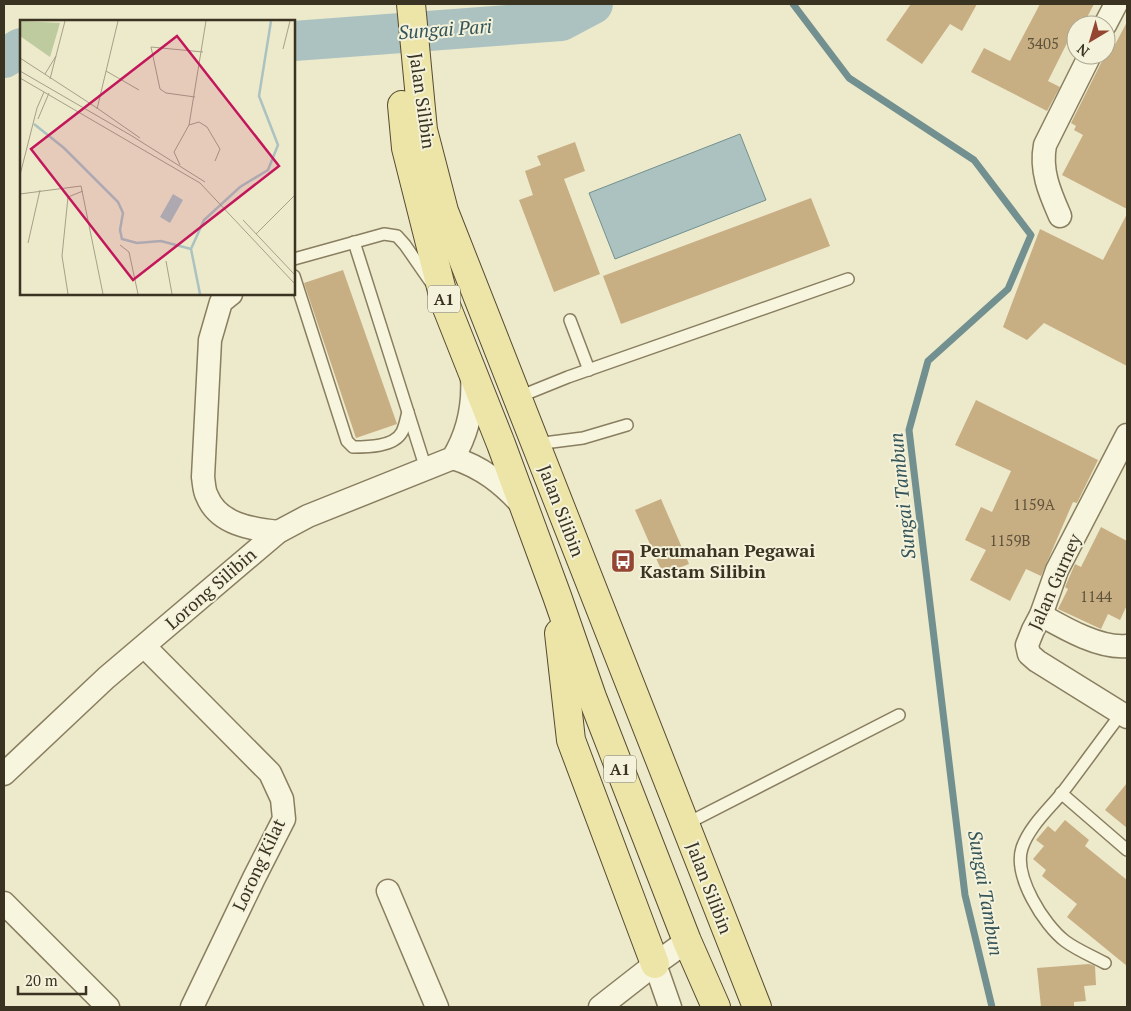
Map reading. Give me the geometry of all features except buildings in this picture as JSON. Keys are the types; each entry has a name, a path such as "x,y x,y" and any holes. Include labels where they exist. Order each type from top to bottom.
{"main road":[{"name":"Jalan Silibin","path":"392,4 414,139 445,303 524,507 592,697 687,941 716,1007"},
{"name":"Jalan Silibin","path":"411,4 414,139 757,1007"},
{"path":"524,507 522,460 534,444"},
{"path":"557,596 560,651 571,740 655,964"},
{"path":"687,941 696,929 699,919 686,874 688,834"}],"street":[{"path":"1060,216 1047,184 1043,157 1045,145 1085,65"},
{"path":"230,295 221,302 210,340 202,477 206,496 217,512 233,522 252,529 278,532"},
{"path":"471,369 470,413 465,435 453,458 469,463 481,470 509,491 524,507"},
{"name":"Jalan Gurney","path":"1124,716 1037,662 1029,654 1027,645 1041,615 1057,570 1127,435"},
{"name":"Lorong Silibin","path":"4,774 106,678 145,647 278,532 308,516 453,458"},
{"path":"1041,615 1075,634 1117,647 1127,646"},
{"name":"Lorong Kilat","path":"145,647 270,773 282,798 284,820 192,1007"},
{"path":"388,891 437,1007"},
{"path":"4,903 108,1007"},
{"path":"600,1007 687,941"},
{"path":"655,964 670,1007"}],"lane":[{"path":"295,259 384,234 397,236 445,303"},
{"path":"354,242 426,469"},
{"path":"295,279 347,441 353,447 363,447 383,444 397,438 402,432 408,412"},
{"path":"516,398 589,370 848,279"},
{"path":"570,320 589,370"},
{"path":"534,444 583,438 627,425"},
{"path":"688,834 899,714"},
{"path":"1105,963 1066,941 1051,928 1038,910 1021,868 1021,850 1028,835 1124,716"},
{"path":"1061,793 1127,850"}],"water":[{"path":"740,134 766,200 615,259 589,193"}],"waterway":[{"name":"Sungai Pari","path":"295,41 561,21 593,4"},
{"name":"Sungai Tambun","path":"793,4 849,78 974,160 1031,235 1008,289 928,361 909,430 965,895 992,1007"},
{"name":"Sungai Pari","path":"4,58 20,49"}],"place":[{"name":"Perumahan Pegawai Kastam Silibin","path":"623,561"}]}
